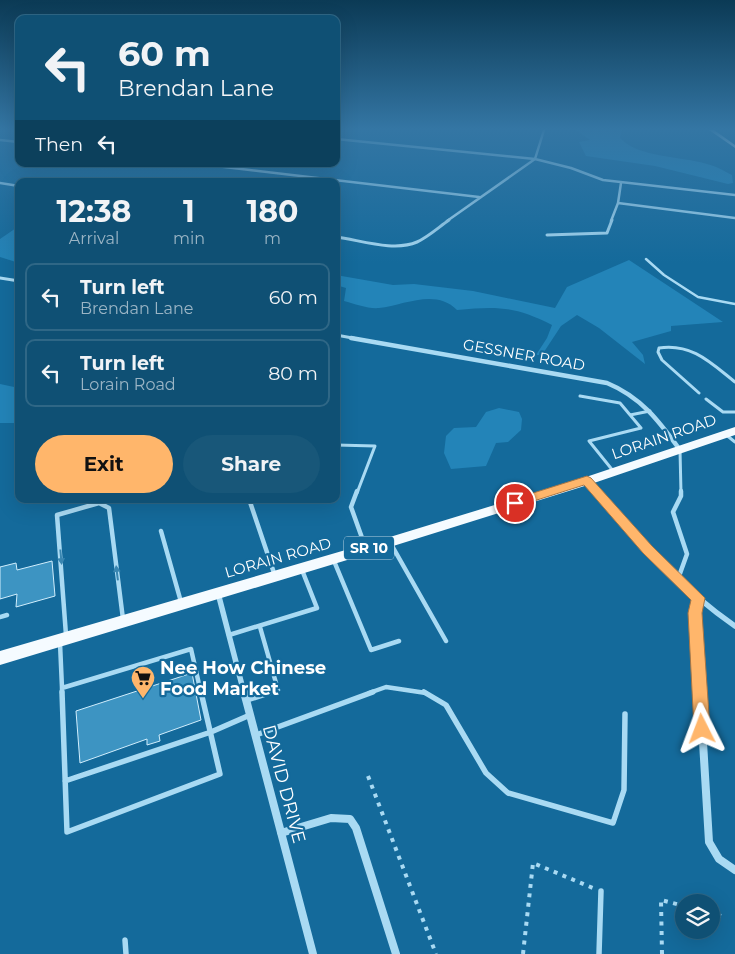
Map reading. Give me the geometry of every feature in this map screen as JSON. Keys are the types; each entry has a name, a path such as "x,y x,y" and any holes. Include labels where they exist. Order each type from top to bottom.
{"main road":[{"name":"LORAIN ROAD","path":"0,658 390,542 732,435"}],"street":[{"path":"288,175 318,178"},
{"path":"340,237 407,245 417,242 512,175"},
{"path":"588,175 603,180 621,183 735,195"},
{"path":"340,181 479,197"},
{"path":"0,183 15,185"},
{"path":"547,235 607,233 618,203 621,183"},
{"path":"618,203 735,218"},
{"path":"0,278 15,280"},
{"name":"GESSNER ROAD","path":"340,336 606,382 629,390 650,411 680,450"},
{"path":"587,480 647,549 713,612 735,626"},
{"name":"DAVID DRIVE","path":"218,593 313,954"},
{"path":"698,598 695,613 709,842 713,854 735,870"},
{"path":"281,832 331,818 350,820 356,828 396,954"}],"lane":[{"path":"646,259 664,275 698,297 735,304"},
{"path":"698,392 662,360 658,352 659,348 670,345 691,348 735,382"},
{"path":"580,396 620,403 641,428 590,441 614,472"},
{"path":"706,399 720,412 735,412"},
{"path":"630,415 650,411"},
{"path":"340,444 375,446 351,507 366,549"},
{"path":"678,579 687,554 673,512 681,496 680,450"},
{"path":"61,688 191,649 220,774 66,832 61,688 63,639 57,515 96,503"},
{"path":"101,503 109,508 123,621"},
{"path":"251,503 275,576"},
{"path":"161,531 181,604"},
{"path":"390,542 446,641"},
{"path":"333,559 371,650 399,641"},
{"path":"230,635 317,608 301,568"},
{"path":"0,617 6,615"},
{"path":"246,700 278,690 260,626"},
{"path":"256,735 386,687 423,691 446,705 486,773 508,793 613,823 624,790 625,714"},
{"path":"65,781 211,732 250,715"},
{"path":"598,954 601,891"},
{"path":"125,940 126,954"}],"path":[{"path":"368,776 436,954"},
{"path":"522,954 533,863 601,891"},
{"path":"662,954 661,900 675,904"}],"shaded area":[{"path":"690,175 731,175 733,183 728,184"},
{"path":"15,229 15,262 0,257 0,239"},
{"path":"629,260 723,322 671,326 671,331 632,342 643,355 645,364 599,328 577,315 561,326 542,355 536,355 547,338 552,325 527,314 495,308 457,310 449,303 430,299 370,308 344,301 346,288 340,286 340,276 393,285 414,284 473,291 555,308 567,287"},
{"path":"0,384 15,387 15,423 0,423"},
{"path":"499,408 519,412 522,419 521,430 508,442 496,443 486,466 451,469 444,453 446,436 454,428 476,427 486,412"}],"building":[{"path":"52,561 55,596 16,607 17,594 0,599 0,567 16,563 17,570"},
{"path":"192,673 201,720 159,735 160,741 147,745 147,739 80,763 76,711"}],"place":[{"name":"Nee How Chinese Food Market","path":"143,699"}],"route":[{"path":"515,503 587,480 647,549 698,598 695,613 702,729"}]}
